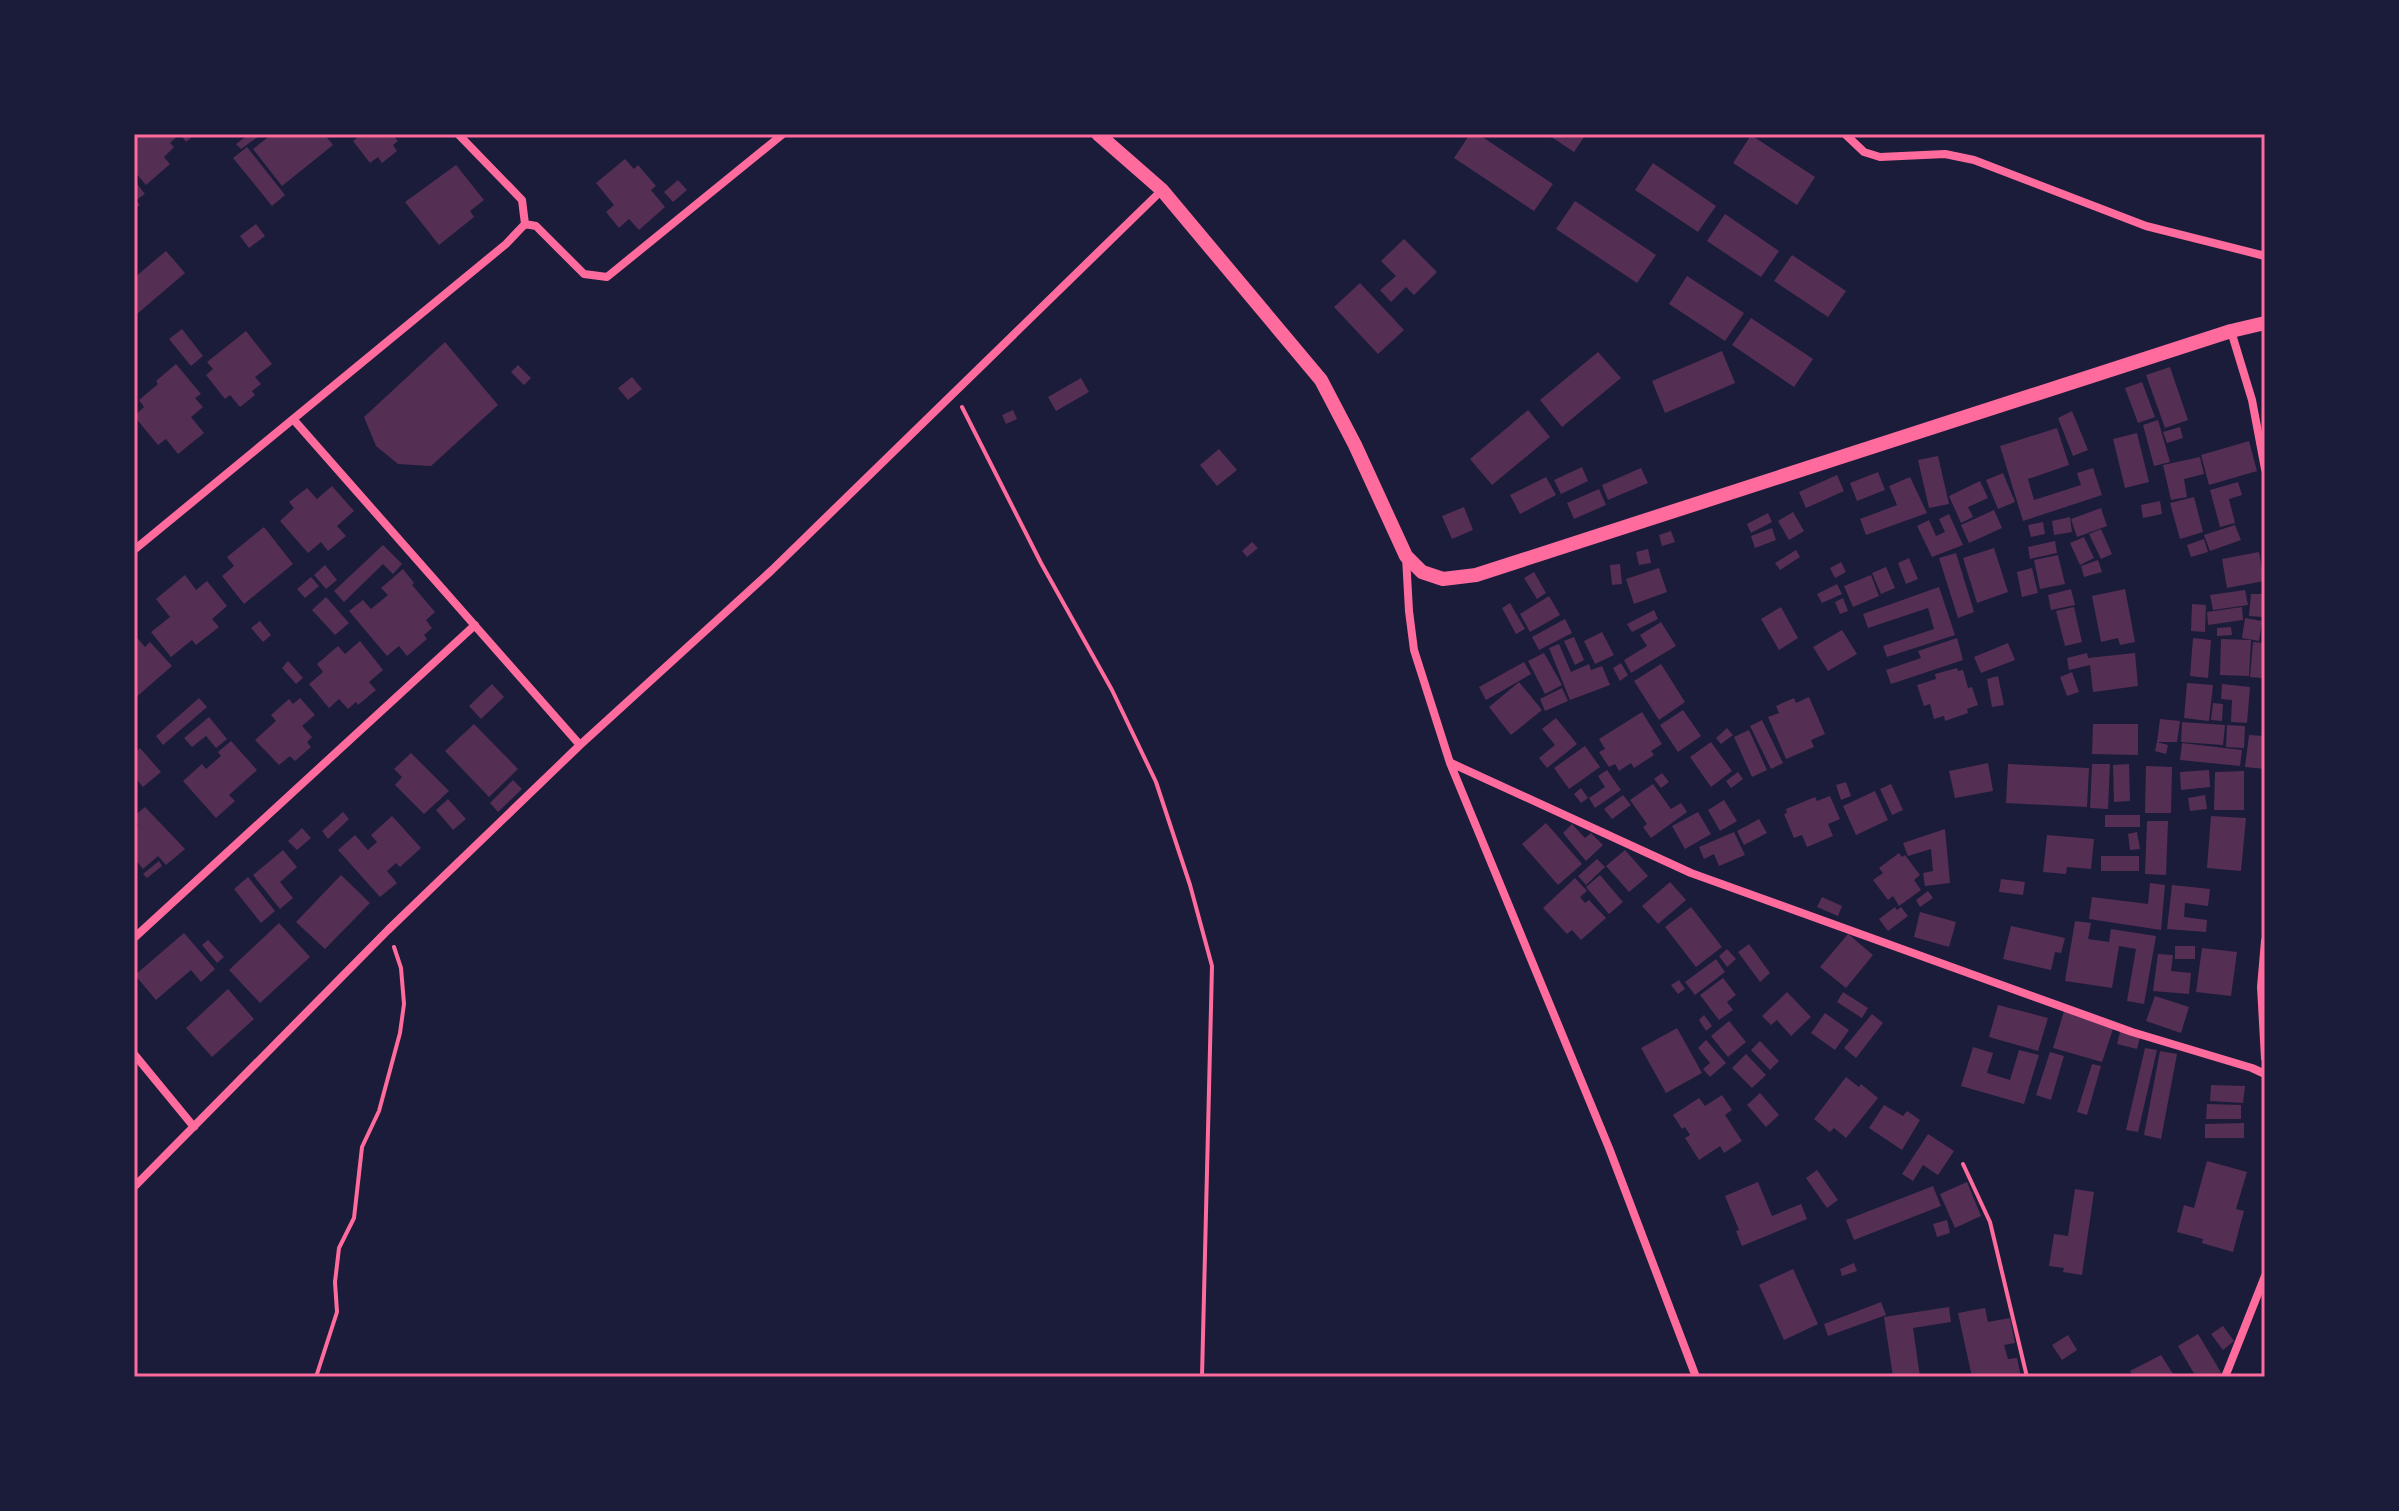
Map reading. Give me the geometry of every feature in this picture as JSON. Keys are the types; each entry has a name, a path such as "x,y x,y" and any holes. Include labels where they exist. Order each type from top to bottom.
{"street":[{"path":"458,134 522,200 525,224"},
{"path":"525,224 536,226 584,274 607,277 783,134"},
{"path":"1098,134 1162,190 1321,380 1406,556 1422,572 1443,579 1476,575 2231,331 2265,323"},
{"path":"1845,134 1864,152 1872,155 1899,158 1945,154 1974,160 2094,209 2146,226 2265,256"},
{"path":"134,1187 388,930 580,745 772,570 1162,190"},
{"path":"134,550 506,244 525,224"},
{"path":"2231,331 2252,400 2265,469"},
{"path":"293,419 580,745"},
{"path":"1406,556 1414,650 1450,763 1609,1148 1696,1377"},
{"path":"134,938 475,625"},
{"path":"1450,763 1691,873 2132,1032 2265,1074"},
{"path":"2265,941 2261,987 2265,1058"},
{"path":"134,1054 194,1127"},
{"path":"2225,1377 2265,1276"}],"path":[{"path":"955,394 1041,563 1112,690 1156,782 1190,885 1212,966 1202,1377"},
{"path":"316,1377 337,1312 335,1282 339,1248 354,1218 362,1147 379,1111 404,1004 401,968 388,930"},
{"path":"1963,1164 1990,1222 2027,1377"}],"building":[{"path":"134,134 180,134 170,143 174,147 164,157 170,164 146,185 134,171"},
{"path":"180,134 195,134 186,142"},
{"path":"249,134 259,136 241,149 236,144"},
{"path":"272,134 324,134 333,145 282,186 253,149"},
{"path":"362,134 392,134 398,141 393,145 397,151 382,163 378,157 370,163 353,141"},
{"path":"1470,134 1478,134 1553,184 1534,211 1454,158"},
{"path":"1547,134 1586,134 1574,152"},
{"path":"1751,135 1815,177 1797,205 1733,163"},
{"path":"247,147 285,195 272,206 233,158"},
{"path":"625,159 634,169 638,165 656,186 651,190 665,207 639,230 629,219 619,228 606,212 614,205 596,183"},
{"path":"1653,163 1716,206 1698,232 1635,190"},
{"path":"456,165 484,200 470,211 474,217 439,245 405,202"},
{"path":"134,180 145,194 136,200 140,205 134,209"},
{"path":"678,180 687,190 673,202 664,192"},
{"path":"1575,201 1656,255 1637,283 1556,229"},
{"path":"1725,214 1779,251 1761,277 1707,241"},
{"path":"256,224 265,236 249,248 240,236"},
{"path":"1404,239 1437,272 1414,295 1406,287 1391,302 1380,290 1396,276 1381,261"},
{"path":"166,251 185,273 137,314 134,311 134,278"},
{"path":"1792,255 1846,291 1828,317 1774,281"},
{"path":"1687,276 1744,313 1725,341 1669,304"},
{"path":"1360,283 1404,330 1378,354 1334,307"},
{"path":"1751,318 1813,359 1794,387 1732,345"},
{"path":"182,329 203,356 191,366 169,339"},
{"path":"246,331 272,364 255,377 261,384 252,391 255,395 240,407 230,395 225,399 206,375 213,369 207,362"},
{"path":"445,342 498,405 431,466 398,464 376,446 364,417"},
{"path":"1722,351 1735,383 1665,413 1652,381"},
{"path":"1598,352 1621,378 1562,427 1540,400"},
{"path":"176,364 201,394 195,398 203,407 191,417 204,433 178,454 166,439 158,445 134,416 144,407 139,400"},
{"path":"518,365 531,378 524,385 511,372"},
{"path":"2170,367 2188,420 2165,428 2146,375"},
{"path":"632,377 642,389 628,400 618,388"},
{"path":"1081,378 1089,392 1056,411 1048,397"},
{"path":"2142,382 2155,417 2138,423 2125,388"},
{"path":"1013,410 1017,419 1006,424 1002,415"},
{"path":"1528,410 1550,437 1492,485 1470,459"},
{"path":"2072,411 2088,450 2073,456 2058,418"},
{"path":"2158,420 2170,462 2154,466 2143,425"},
{"path":"2180,427 2183,438 2167,443 2163,432"},
{"path":"2057,428 2069,465 2028,479 2034,500 2081,485 2077,473 2093,468 2102,495 2023,521 2000,446"},
{"path":"2137,433 2149,482 2125,488 2113,439"},
{"path":"2249,441 2257,471 2209,485 2201,455"},
{"path":"1219,449 1237,470 1217,486 1200,465"},
{"path":"1938,456 1949,504 1929,508 1918,460"},
{"path":"2200,457 2204,474 2184,479 2187,497 2171,500 2163,465"},
{"path":"1582,467 1588,481 1561,494 1554,480"},
{"path":"1641,468 1648,483 1608,500 1602,485"},
{"path":"1878,472 1885,490 1857,501 1850,483"},
{"path":"2003,473 2015,502 1998,509 1986,480"},
{"path":"1837,475 1844,491 1806,508 1799,492"},
{"path":"1546,477 1556,495 1520,514 1510,495"},
{"path":"1910,477 1927,513 1866,535 1860,519 1897,505 1889,486"},
{"path":"1980,481 1988,498 1968,507 1973,517 1961,523 1949,496"},
{"path":"2238,482 2242,495 2229,499 2235,523 2220,527 2210,490"},
{"path":"332,486 354,511 337,526 346,536 328,551 321,542 308,553 280,521 294,508 289,502 307,488 317,499"},
{"path":"1599,489 1606,505 1574,519 1567,503"},
{"path":"2194,497 2203,532 2180,539 2170,503"},
{"path":"2160,501 2162,514 2143,518 2141,505"},
{"path":"1464,507 1473,530 1452,539 1442,516"},
{"path":"2101,508 2107,526 2077,537 2071,519"},
{"path":"1994,510 2002,528 1969,543 1961,525"},
{"path":"1793,512 1804,531 1789,540 1778,521"},
{"path":"1768,513 1772,522 1751,533 1747,524"},
{"path":"1949,514 1963,545 1932,557 1917,526 1929,520 1936,536 1945,532 1939,519"},
{"path":"2070,517 2072,532 2054,535 2052,521"},
{"path":"2043,522 2045,534 2031,537 2028,525"},
{"path":"2235,525 2241,540 2210,551 2204,535"},
{"path":"264,527 293,564 244,604 222,576 234,566 227,557"},
{"path":"1772,528 1776,540 1755,548 1751,536"},
{"path":"2101,529 2112,554 2101,559 2089,534"},
{"path":"1671,531 1675,542 1662,546 1659,535"},
{"path":"2084,537 2094,558 2080,565 2070,543"},
{"path":"2204,539 2208,552 2191,557 2187,545"},
{"path":"2055,541 2057,553 2030,559 2028,547"},
{"path":"1252,542 1258,548 1247,557 1242,551"},
{"path":"383,545 402,564 393,574 383,564 344,602 334,591"},
{"path":"1994,548 2008,592 1977,603 1963,558"},
{"path":"1648,549 1651,563 1639,565 1636,552"},
{"path":"1796,550 1800,557 1780,570 1775,563"},
{"path":"2259,552 2264,581 2227,588 2222,559"},
{"path":"1956,553 1974,612 1958,618 1939,558"},
{"path":"2058,555 2065,584 2040,589 2034,560"},
{"path":"1909,558 1918,579 1906,584 1898,563"},
{"path":"2098,560 2102,572 2084,577 2081,566"},
{"path":"1841,562 1846,572 1835,578 1830,568"},
{"path":"1620,564 1622,584 1612,585 1610,565"},
{"path":"325,565 337,580 326,589 314,575"},
{"path":"1886,567 1895,588 1881,594 1872,573"},
{"path":"1659,568 1667,592 1634,604 1626,579"},
{"path":"2032,568 2038,593 2022,597 2017,572"},
{"path":"403,569 435,612 426,620 432,628 424,635 427,639 407,656 399,646 387,656 349,611 363,600 371,609 388,595 381,588"},
{"path":"1534,572 1546,593 1537,599 1524,578"},
{"path":"185,575 196,590 207,581 227,606 212,619 219,627 196,645 192,640 171,657 151,632 170,617 156,599"},
{"path":"1871,575 1879,596 1853,607 1844,586"},
{"path":"311,577 319,586 305,598 297,589"},
{"path":"1837,584 1842,594 1822,603 1817,594"},
{"path":"1939,587 1955,635 1887,657 1883,646 1934,629 1928,608 1868,628 1863,614"},
{"path":"2071,589 2075,605 2051,610 2048,595"},
{"path":"2125,589 2135,642 2120,645 2118,638 2101,642 2092,596"},
{"path":"2245,590 2248,605 2213,610 2210,595"},
{"path":"2251,594 2263,594 2262,617 2249,616"},
{"path":"1549,596 1560,615 1530,632 1520,614"},
{"path":"326,597 349,623 335,635 312,610"},
{"path":"1843,598 1848,611 1840,614 1835,602"},
{"path":"1510,603 1525,629 1516,634 1502,608"},
{"path":"2192,604 2206,605 2205,632 2191,631"},
{"path":"1781,607 1798,638 1779,650 1761,619"},
{"path":"2074,607 2082,642 2065,646 2056,611"},
{"path":"2242,607 2243,620 2208,625 2207,612"},
{"path":"1654,610 1658,619 1632,632 1627,624"},
{"path":"2245,618 2262,621 2259,641 2242,638"},
{"path":"1565,619 1572,633 1539,650 1532,637"},
{"path":"260,621 271,635 263,642 251,628"},
{"path":"1661,622 1676,646 1631,673 1624,660 1647,646 1640,635"},
{"path":"2231,627 2232,635 2217,636 2217,628"},
{"path":"1842,630 1857,654 1828,671 1813,647"},
{"path":"1602,632 1614,655 1595,664 1584,641"},
{"path":"134,634 145,647 150,642 172,666 134,699"},
{"path":"1574,637 1584,660 1575,665 1564,641"},
{"path":"1957,638 1963,660 1891,684 1886,670 1921,658 1918,651"},
{"path":"2193,638 2211,640 2208,678 2190,676"},
{"path":"2221,639 2251,640 2249,676 2220,675"},
{"path":"360,641 383,670 369,682 376,690 348,709 339,699 329,708 309,684 323,672 317,664 338,646 345,654"},
{"path":"2253,642 2265,643 2262,678 2250,677"},
{"path":"2008,643 2015,660 1981,673 1974,657"},
{"path":"1559,644 1571,672 1589,664 1591,670 1602,666 1610,685 1570,700 1549,648"},
{"path":"1544,653 1562,685 1545,694 1528,661"},
{"path":"2087,653 2088,658 2135,653 2138,686 2093,692 2090,665 2069,670 2067,658"},
{"path":"288,661 303,678 296,684 282,668"},
{"path":"1524,662 1531,674 1486,700 1479,687"},
{"path":"1621,663 1628,675 1620,681 1613,668"},
{"path":"1661,664 1685,702 1659,720 1634,681"},
{"path":"1957,668 1958,671 1963,670 1968,688 1972,687 1978,705 1967,709 1968,713 1945,721 1944,716 1934,719 1930,704 1924,706 1917,685 1936,679 1935,674"},
{"path":"2072,672 2079,692 2067,696 2060,677"},
{"path":"1998,676 2004,705 1992,707 1987,679"},
{"path":"1519,682 1542,710 1511,735 1489,707"},
{"path":"2187,683 2213,685 2209,721 2184,718"},
{"path":"492,684 504,697 481,719 469,706"},
{"path":"2222,684 2250,687 2247,723 2231,722 2232,700 2221,699"},
{"path":"1562,688 1568,701 1545,711 1540,699"},
{"path":"1809,697 1825,734 1811,740 1814,747 1786,759 1768,717 1779,713 1776,706 1794,698 1796,703"},
{"path":"199,698 207,707 163,745 156,736"},
{"path":"300,698 315,715 302,726 312,737 307,742 311,747 295,761 290,756 279,765 255,740 276,721 271,715 289,699 293,704"},
{"path":"2213,703 2223,704 2222,721 2211,720"},
{"path":"1683,710 1701,736 1678,752 1660,725"},
{"path":"1642,712 1662,744 1651,751 1654,755 1634,768 1631,763 1619,771 1615,764 1609,767 1599,752 1605,749 1599,739"},
{"path":"209,717 227,739 216,748 206,736 192,747 184,738"},
{"path":"1556,718 1577,744 1547,768 1539,758 1555,745 1542,729"},
{"path":"2160,719 2180,721 2177,742 2157,742"},
{"path":"1762,720 1783,763 1771,769 1750,726"},
{"path":"2182,722 2225,725 2223,745 2181,742"},
{"path":"474,724 518,769 489,797 445,751"},
{"path":"2093,724 2138,724 2138,755 2092,754"},
{"path":"2227,725 2245,726 2244,748 2226,747"},
{"path":"1727,728 1733,735 1721,744 1716,738"},
{"path":"1749,730 1767,770 1752,777 1734,737"},
{"path":"2249,735 2265,736 2265,769 2245,767"},
{"path":"231,741 257,770 229,795 235,801 216,818 183,781 202,764 206,769 221,756 218,752"},
{"path":"1711,742 1732,771 1711,787 1690,757"},
{"path":"2157,742 2168,745 2166,754 2155,751"},
{"path":"2182,743 2242,750 2240,766 2180,760"},
{"path":"1585,746 1600,767 1569,789 1554,768"},
{"path":"140,748 161,772 143,787 137,780 134,783 134,753"},
{"path":"411,753 449,791 424,814 395,785 402,777 394,769"},
{"path":"1988,763 1993,791 1955,798 1949,771"},
{"path":"2008,764 2089,768 2087,807 2006,803"},
{"path":"2092,764 2110,764 2108,809 2090,808"},
{"path":"2129,764 2130,801 2114,802 2113,765"},
{"path":"2146,766 2172,767 2171,813 2145,813"},
{"path":"1607,770 1621,790 1595,808 1589,798 1605,787 1598,776"},
{"path":"2209,770 2210,787 2181,790 2180,772"},
{"path":"2244,771 2244,810 2214,810 2215,772"},
{"path":"1738,772 1743,779 1731,788 1726,781"},
{"path":"1662,773 1669,782 1661,788 1654,779"},
{"path":"513,780 522,789 498,812 490,803"},
{"path":"1846,782 1851,796 1841,800 1836,785"},
{"path":"1653,784 1671,809 1681,803 1687,812 1651,838 1643,827 1647,824 1630,800"},
{"path":"1891,784 1903,810 1892,815 1880,789"},
{"path":"1581,788 1588,798 1581,803 1574,794"},
{"path":"1875,791 1888,820 1856,835 1843,806"},
{"path":"1623,795 1631,805 1612,819 1604,809"},
{"path":"2205,795 2207,809 2190,811 2188,798"},
{"path":"1830,796 1840,819 1828,824 1833,836 1807,847 1802,835 1794,838 1784,814 1787,813 1786,809 1815,797 1817,801"},
{"path":"448,799 466,819 453,830 436,810"},
{"path":"1724,800 1737,821 1720,831 1708,810"},
{"path":"145,807 185,849 166,865 158,856 143,869 134,858 134,828 138,825 134,816"},
{"path":"343,812 349,819 328,839 322,831"},
{"path":"1698,812 1711,834 1685,849 1672,826"},
{"path":"2105,815 2140,815 2140,827 2105,827"},
{"path":"392,816 421,848 400,867 396,863 387,871 397,883 380,897 338,850 355,835 368,850 377,842 371,835"},
{"path":"2211,816 2246,818 2241,871 2207,868"},
{"path":"1759,819 1767,833 1744,845 1737,831"},
{"path":"2147,821 2168,821 2166,875 2145,874"},
{"path":"1546,823 1582,864 1558,885 1522,844"},
{"path":"1572,824 1585,838 1591,833 1603,845 1586,861 1563,833"},
{"path":"302,828 311,838 297,850 288,841"},
{"path":"1945,829 1950,883 1925,886 1923,873 1933,871 1931,849 1908,856 1903,843"},
{"path":"1734,832 1745,855 1719,866 1714,854 1704,859 1699,847"},
{"path":"2137,832 2140,849 2130,850 2128,834"},
{"path":"2047,835 2094,839 2091,869 2067,867 2066,874 2043,872"},
{"path":"283,850 297,867 280,882 293,898 280,909 253,875"},
{"path":"1625,850 1648,876 1629,892 1606,866"},
{"path":"1899,853 1902,857 1905,855 1920,875 1914,880 1921,890 1899,906 1893,896 1888,900 1873,880 1883,873 1879,868"},
{"path":"2101,856 2139,856 2139,871 2101,871"},
{"path":"1597,859 1605,867 1586,885 1578,876"},
{"path":"159,861 162,866 147,878 143,874"},
{"path":"341,875 370,903 325,949 296,922"},
{"path":"1600,875 1623,902 1609,914 1586,887"},
{"path":"248,877 275,911 261,923 234,889"},
{"path":"1575,878 1587,891 1580,897 1585,903 1589,900 1606,918 1581,940 1572,930 1567,934 1543,908"},
{"path":"2001,879 2025,882 2023,895 1999,892"},
{"path":"1670,882 1686,900 1658,924 1642,906"},
{"path":"2150,883 2165,885 2161,930 2089,919 2092,897 2148,904"},
{"path":"2172,885 2210,889 2208,906 2185,903 2184,917 2207,920 2206,932 2167,929"},
{"path":"1928,891 1933,898 1920,907 1916,900"},
{"path":"1822,897 1842,906 1838,916 1817,907"},
{"path":"1691,907 1722,947 1696,967 1665,927"},
{"path":"1895,907 1897,910 1901,907 1908,916 1888,931 1879,919"},
{"path":"1920,912 1956,922 1949,947 1914,937"},
{"path":"2075,921 2091,923 2088,939 2109,942 2111,929 2156,936 2144,1004 2127,1001 2136,949 2119,946 2112,988 2065,981"},
{"path":"279,923 310,957 260,1003 229,970"},
{"path":"2011,926 2065,938 2061,953 2055,952 2051,970 2003,959"},
{"path":"184,933 215,969 201,982 191,970 156,1000 135,975"},
{"path":"1848,934 1873,955 1846,988 1820,967"},
{"path":"208,940 224,957 217,963 202,945"},
{"path":"1749,944 1770,973 1760,982 1738,952"},
{"path":"2175,946 2195,946 2195,959 2175,959"},
{"path":"2202,948 2237,952 2231,996 2196,992"},
{"path":"1727,949 1736,959 1727,967 1719,956"},
{"path":"2158,954 2173,955 2171,971 2191,973 2189,994 2153,991"},
{"path":"1716,959 1725,972 1695,995 1685,982"},
{"path":"1723,978 1736,995 1727,1002 1733,1010 1719,1020 1700,995"},
{"path":"1679,980 1685,989 1678,994 1671,985"},
{"path":"228,989 254,1019 212,1057 186,1028"},
{"path":"1787,992 1811,1017 1791,1036 1777,1020 1771,1025 1762,1016"},
{"path":"1843,992 1868,1008 1862,1018 1837,1002"},
{"path":"2155,996 2189,1007 2181,1033 2146,1021"},
{"path":"1998,1005 2048,1018 2038,1051 1989,1037"},
{"path":"2064,1011 2114,1026 2102,1062 2053,1048"},
{"path":"1825,1013 1849,1030 1835,1050 1811,1033"},
{"path":"1872,1014 1883,1023 1856,1058 1844,1048"},
{"path":"1704,1015 1712,1026 1706,1031 1699,1020"},
{"path":"1729,1021 1746,1042 1728,1057 1711,1036"},
{"path":"1677,1028 1702,1073 1666,1093 1641,1048"},
{"path":"2121,1028 2141,1033 2137,1049 2117,1044"},
{"path":"1706,1040 1726,1063 1710,1077 1703,1069 1710,1063 1698,1048"},
{"path":"1760,1041 1779,1061 1770,1070 1751,1050"},
{"path":"1973,1047 1993,1053 1987,1073 2010,1080 2019,1050 2039,1055 2024,1104 1961,1086"},
{"path":"2145,1048 2157,1050 2138,1132 2126,1130"},
{"path":"2160,1051 2177,1054 2161,1139 2144,1135"},
{"path":"2050,1052 2064,1056 2051,1100 2036,1095"},
{"path":"1746,1054 1766,1075 1752,1088 1732,1068"},
{"path":"2092,1064 2101,1066 2087,1115 2077,1112"},
{"path":"1846,1077 1878,1098 1846,1138 1834,1128 1830,1132 1814,1119"},
{"path":"2211,1085 2245,1086 2243,1103 2210,1101"},
{"path":"1760,1093 1779,1115 1766,1127 1747,1105"},
{"path":"1722,1095 1732,1110 1725,1115 1742,1141 1724,1153 1720,1146 1699,1160 1685,1138 1690,1135 1673,1115 1699,1098 1705,1106"},
{"path":"2207,1104 2241,1105 2241,1119 2206,1119"},
{"path":"1884,1105 1903,1116 1907,1111 1920,1120 1902,1150 1869,1128"},
{"path":"2244,1123 2244,1138 2205,1138 2205,1124"},
{"path":"1928,1134 1954,1151 1938,1175 1923,1165 1913,1181 1902,1174"},
{"path":"2207,1161 2247,1172 2236,1209 2244,1211 2233,1252 2177,1232 2184,1205 2194,1208"},
{"path":"1817,1170 1838,1200 1827,1208 1806,1178"},
{"path":"1758,1182 1772,1216 1801,1204 1807,1219 1742,1246 1725,1196"},
{"path":"1967,1182 1981,1216 1955,1228 1940,1194"},
{"path":"1933,1186 1941,1206 1854,1240 1846,1220"},
{"path":"2075,1189 2094,1192 2082,1275 2049,1266 2054,1234 2068,1236"},
{"path":"1947,1220 1950,1233 1937,1237 1933,1224"},
{"path":"1854,1263 1857,1271 1842,1276 1840,1269"},
{"path":"1793,1269 1818,1324 1784,1340 1759,1285"},
{"path":"1881,1302 1886,1315 1828,1336 1824,1324"},
{"path":"1949,1307 1951,1322 1913,1328 1920,1377 1893,1377 1884,1317"},
{"path":"1985,1308 1988,1322 2010,1318 2015,1343 2004,1345 2008,1359 2017,1358 2021,1377 1972,1377 1958,1313"},
{"path":"2223,1326 2234,1341 2223,1350 2211,1334"},
{"path":"2198,1334 2222,1374 2217,1377 2196,1377 2178,1346"},
{"path":"2068,1335 2077,1350 2062,1360 2052,1345"},
{"path":"2161,1355 2175,1377 2133,1377 2130,1371"}]}
